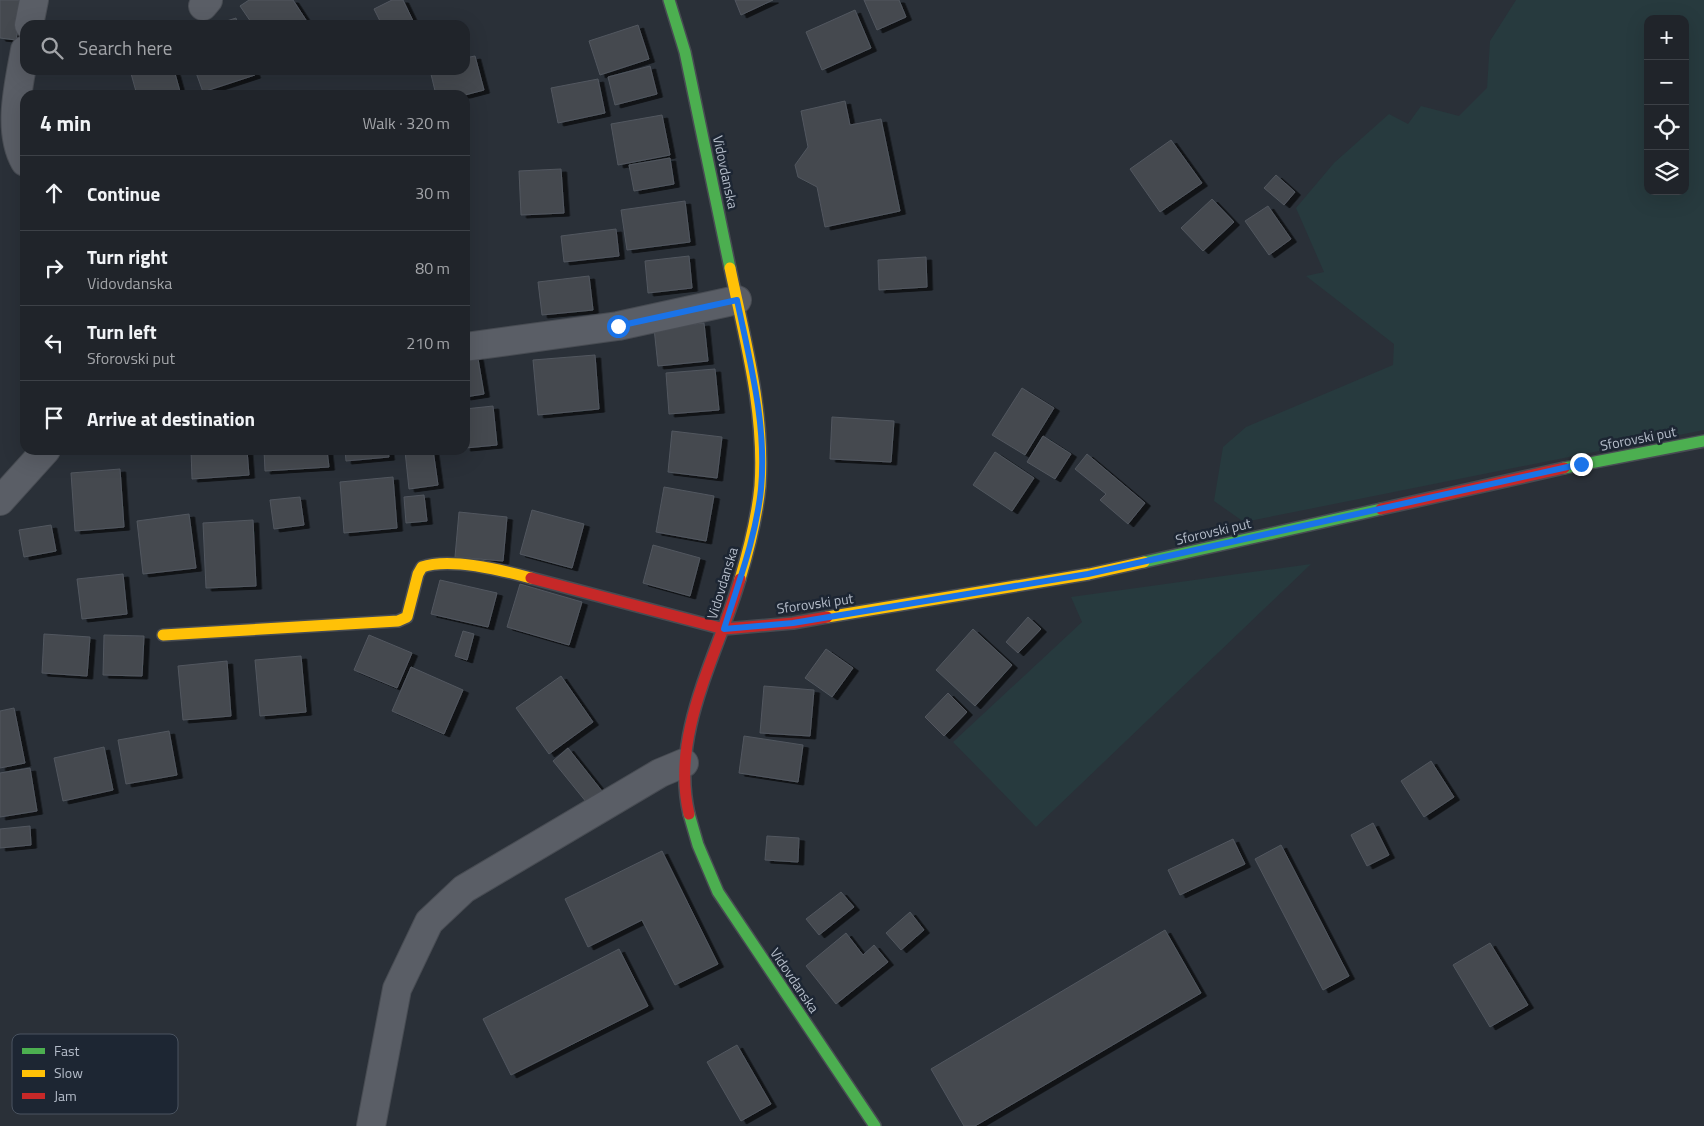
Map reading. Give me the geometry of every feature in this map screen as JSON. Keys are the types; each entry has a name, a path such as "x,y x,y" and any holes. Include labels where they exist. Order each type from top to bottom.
{"street":[{"path":"30,20 34,0"},
{"name":"Vidovdanska","path":"669,0 685,52 755,386 762,440 761,489 750,540 724,629 699,697 688,734 684,763 687,810 704,864 718,892 875,1126"},
{"path":"20,153 17,137 17,112 22,75"},
{"path":"470,346 618,326 737,300"},
{"name":"Sforovski put","path":"162,635 398,621 406,617 411,608 418,574 422,567 433,563 510,572 724,629 793,623 1088,574 1581,464 1704,441"},
{"path":"0,501 41,455"},
{"path":"371,1126 397,989 429,922 464,889 660,773 684,763"}],"green space":[{"path":"1516,0 1704,0 1704,430 1244,522 1214,501 1223,447 1246,427 1393,365 1394,344 1306,276 1324,272 1296,208 1334,163 1389,114 1408,124 1421,106 1459,116 1487,88 1490,41"},
{"path":"1311,564 1036,827 953,742 1082,622 1071,597"}],"building":[{"path":"0,0 23,0 16,40 0,38"},
{"path":"249,0 293,0 306,20 250,20 240,6"},
{"path":"392,0 403,0 413,20 380,20 374,9"},
{"path":"735,0 773,0 741,15"},
{"path":"864,0 899,0 906,17 877,30"},
{"path":"855,10 871,48 822,70 806,32"},
{"path":"638,25 649,59 600,75 589,41"},
{"path":"475,56 484,90 470,94 470,90 435,90 431,75 470,75 470,57"},
{"path":"650,66 657,94 615,105 608,77"},
{"path":"131,75 175,75 180,90 136,90"},
{"path":"197,75 255,75 209,90 202,90"},
{"path":"598,79 605,113 558,123 551,88"},
{"path":"845,101 850,125 881,119 900,211 825,227 817,187 798,177 795,165 808,147 801,111"},
{"path":"662,115 670,155 618,165 611,124"},
{"path":"1171,140 1202,183 1160,212 1130,169"},
{"path":"670,158 674,184 634,191 629,165"},
{"path":"561,169 564,213 521,215 519,171"},
{"path":"1276,175 1295,192 1284,205 1264,188"},
{"path":"1212,199 1234,222 1203,251 1181,228"},
{"path":"685,201 690,242 627,250 621,210"},
{"path":"1268,206 1291,239 1269,255 1245,221"},
{"path":"616,229 619,256 564,262 561,236"},
{"path":"689,256 692,288 648,293 645,261"},
{"path":"926,257 927,287 879,290 878,260"},
{"path":"589,276 593,310 542,315 538,282"},
{"path":"704,323 708,361 658,366 654,328"},
{"path":"477,353 484,394 470,396 470,354"},
{"path":"595,355 599,409 538,415 533,360"},
{"path":"715,369 719,410 669,414 666,373"},
{"path":"1022,388 1054,408 1025,455 992,435"},
{"path":"493,406 497,445 470,448 470,408"},
{"path":"832,417 894,421 891,462 830,459"},
{"path":"672,431 722,437 717,478 668,472"},
{"path":"1043,436 1071,454 1055,479 1027,462"},
{"path":"995,452 1034,478 1012,511 973,485"},
{"path":"1087,454 1145,503 1128,524 1100,500 1106,494 1075,469"},
{"path":"191,455 247,455 249,475 192,479"},
{"path":"264,455 328,455 329,467 265,471"},
{"path":"345,455 389,455 389,457 346,461"},
{"path":"405,455 434,455 438,485 409,489"},
{"path":"120,469 124,527 75,531 71,473"},
{"path":"393,477 397,528 344,533 340,482"},
{"path":"664,487 714,496 706,541 656,532"},
{"path":"424,495 427,521 406,523 404,497"},
{"path":"300,497 304,525 274,529 270,500"},
{"path":"532,510 584,524 572,568 520,554"},
{"path":"459,512 507,517 503,561 455,557"},
{"path":"189,514 196,568 143,574 137,521"},
{"path":"253,520 256,586 206,588 203,523"},
{"path":"51,525 56,551 24,557 19,530"},
{"path":"653,545 700,558 690,596 643,583"},
{"path":"123,574 127,614 82,619 77,579"},
{"path":"440,580 497,593 488,627 431,614"},
{"path":"520,584 582,602 569,645 507,627"},
{"path":"1028,617 1041,629 1018,653 1006,642"},
{"path":"973,629 1012,665 975,706 936,670"},
{"path":"463,631 474,634 467,660 455,656"},
{"path":"44,634 90,637 87,676 42,673"},
{"path":"104,635 144,636 142,676 103,675"},
{"path":"369,635 412,653 397,688 354,670"},
{"path":"826,649 853,668 832,697 805,678"},
{"path":"301,656 306,712 260,716 255,660"},
{"path":"227,661 231,716 183,720 178,666"},
{"path":"411,667 463,690 444,734 392,711"},
{"path":"561,676 593,722 549,754 516,708"},
{"path":"764,686 814,690 810,736 760,733"},
{"path":"948,693 967,712 944,736 925,717"},
{"path":"14,708 25,763 0,768 0,711"},
{"path":"169,731 177,775 126,784 118,740"},
{"path":"744,736 803,745 798,782 739,773"},
{"path":"104,747 113,790 63,801 54,758"},
{"path":"568,748 602,791 587,803 553,761"},
{"path":"1431,761 1454,797 1424,817 1401,781"},
{"path":"30,768 37,811 0,817 0,773"},
{"path":"1373,823 1389,855 1367,866 1351,835"},
{"path":"30,826 31,845 0,848 0,829"},
{"path":"767,836 799,838 798,862 765,860"},
{"path":"1233,839 1245,864 1180,895 1168,870"},
{"path":"1281,845 1349,976 1323,990 1255,859"},
{"path":"662,851 718,964 675,985 642,920 588,947 565,899"},
{"path":"841,892 854,907 819,935 806,919"},
{"path":"910,912 924,930 901,950 886,933"},
{"path":"1165,930 1201,993 975,1126 964,1126 931,1069"},
{"path":"846,933 863,955 874,945 888,962 836,1004 806,966"},
{"path":"1490,943 1528,1005 1490,1027 1453,965"},
{"path":"619,949 648,1006 511,1075 483,1019"},
{"path":"737,1045 771,1104 741,1121 707,1062"}],"traffic: fast":[{"path":"669,0 685,52 730,268"},
{"path":"1564,468 1704,441"},
{"path":"1144,562 1381,509"},
{"path":"689,814 698,845 718,892 875,1126"}],"traffic: slow":[{"path":"730,268 757,403 761,458 757,510 740,579"},
{"path":"827,617 1089,574 1144,562"},
{"path":"163,635 398,621 407,617 418,574 422,567 434,564 447,563 476,566 531,578"}],"traffic: jam":[{"path":"1381,509 1564,468"},
{"path":"531,578 724,629 793,623 827,617"},
{"path":"689,814 685,784 686,754 691,724 709,665 740,579"}],"route":[{"path":"618,326 737,300 755,386 762,440 761,489 755,523 724,629 793,623 1088,574 1581,464"}]}
